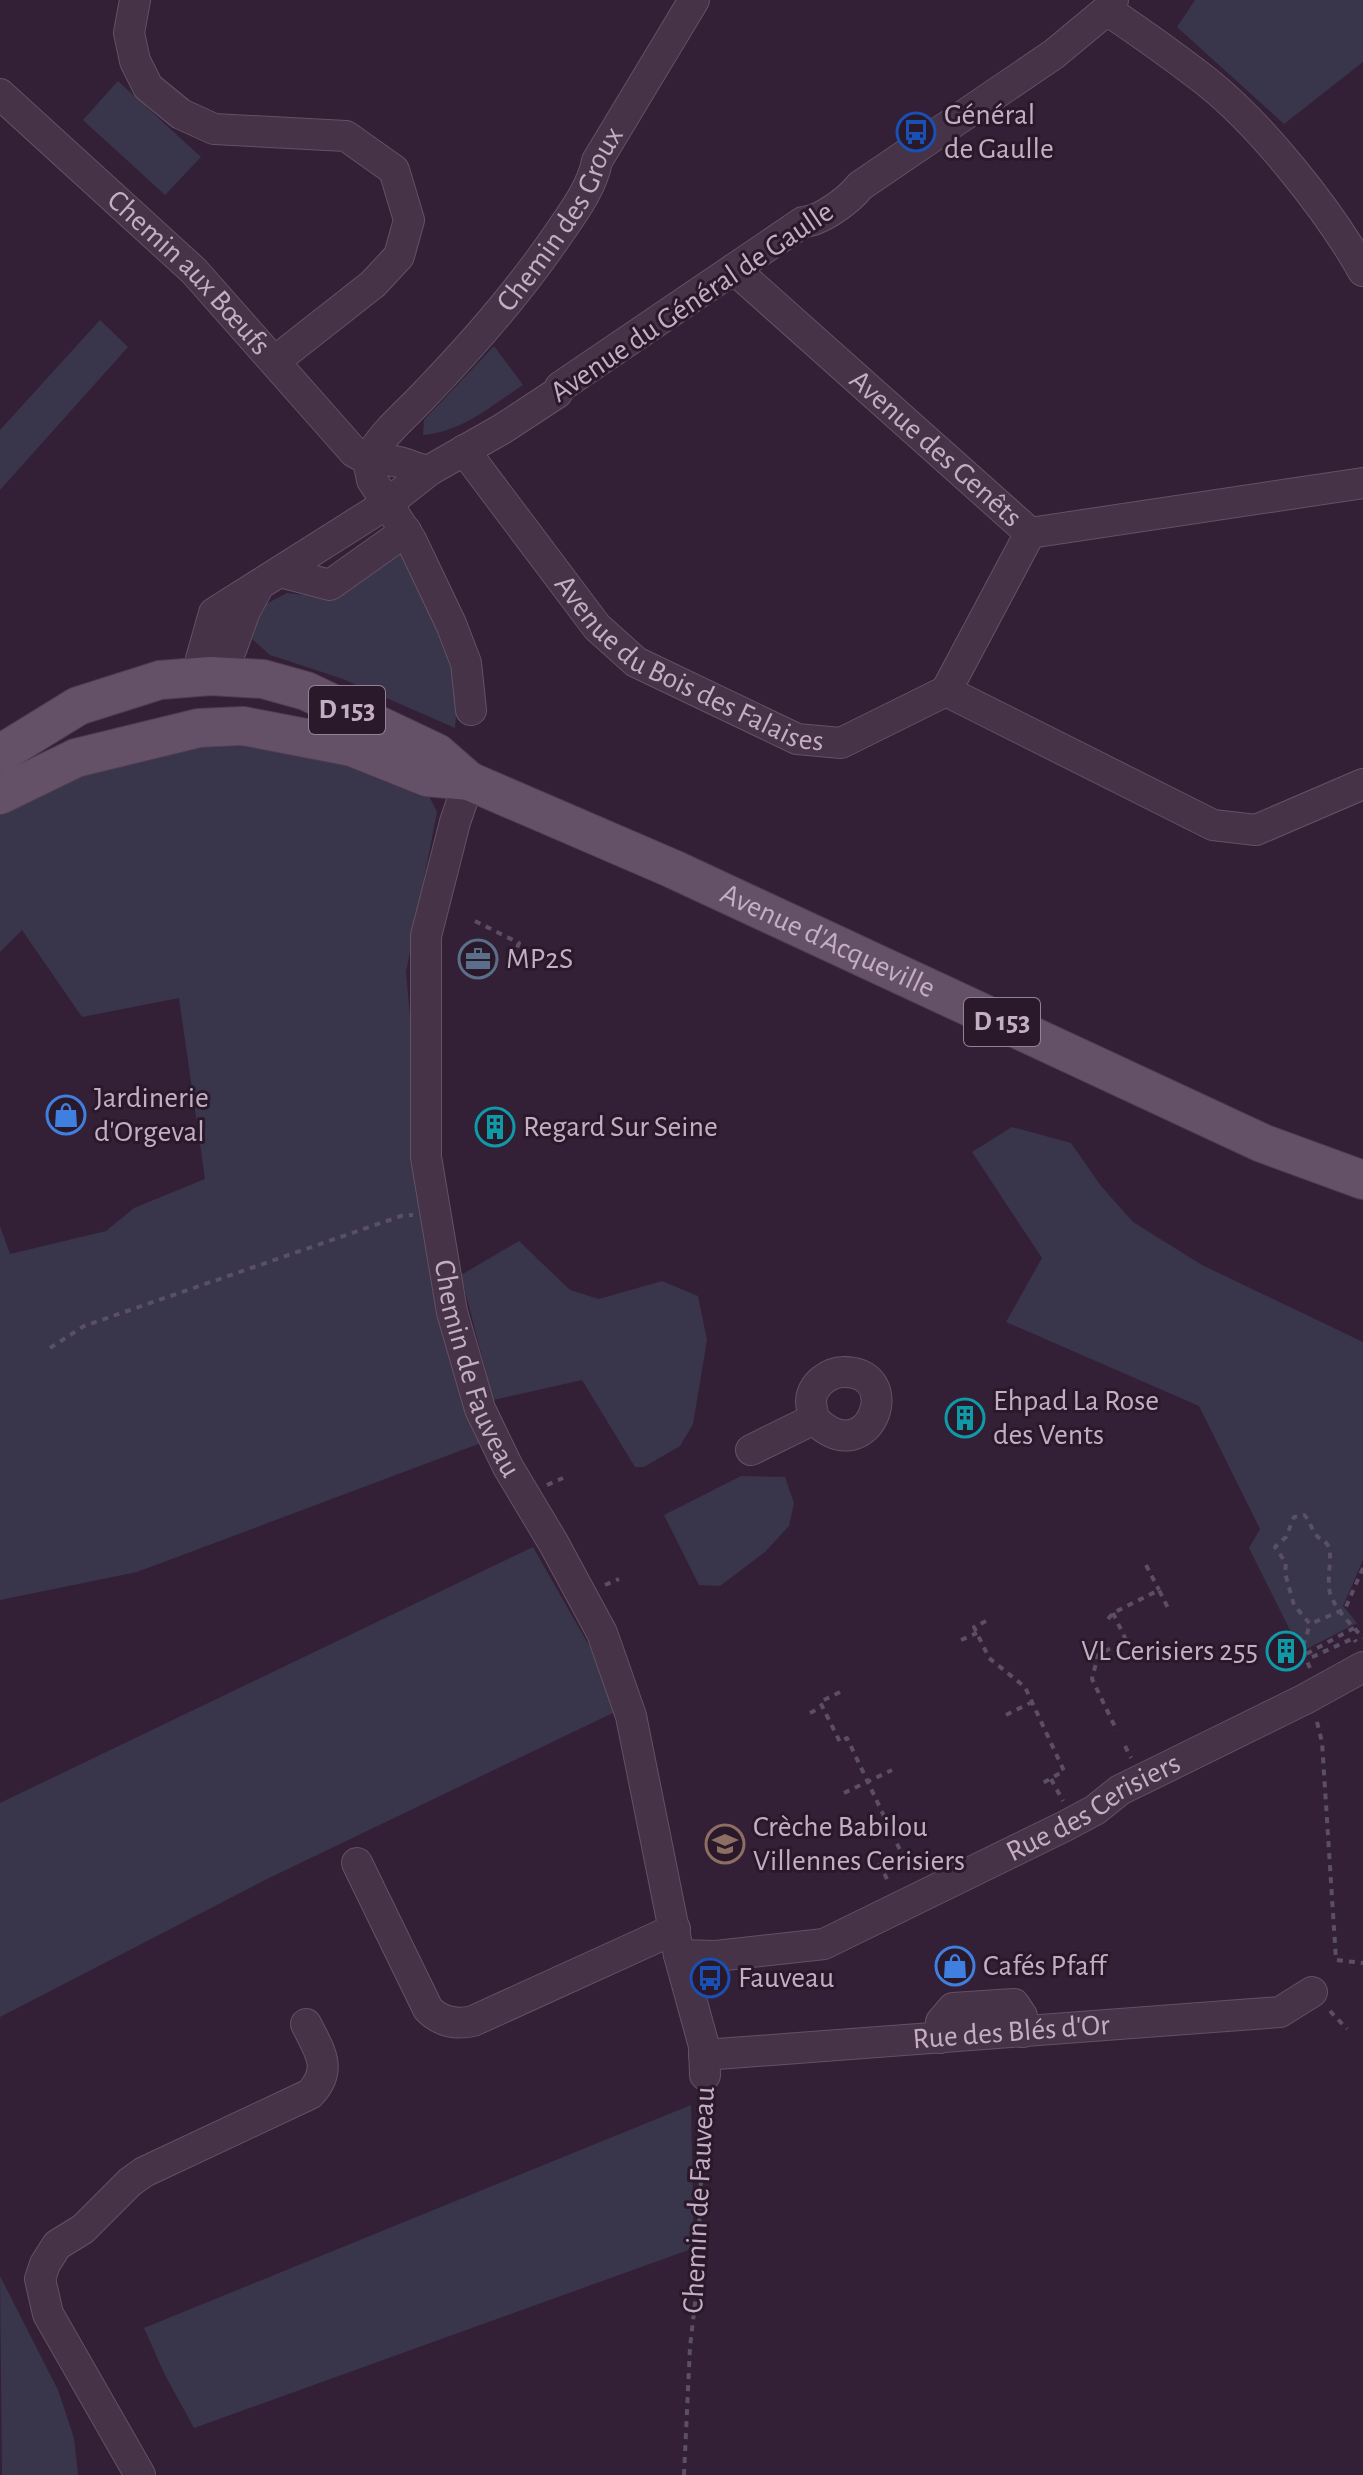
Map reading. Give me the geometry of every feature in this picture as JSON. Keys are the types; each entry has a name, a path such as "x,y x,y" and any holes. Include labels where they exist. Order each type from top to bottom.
{"main road":[{"path":"211,676 228,725"},
{"name":"D 153","path":"76,758 104,731 190,711 211,676"},
{"name":"D 153","path":"0,754 78,706 160,680 211,676 263,679 306,691 437,753 469,781"},
{"name":"D 153","path":"0,795 76,758 199,728 228,725 352,747 427,777 469,781"},
{"name":"Avenue d'Acqueville","path":"469,781 673,869 1262,1143 1363,1180"},
{"name":"D 153","path":"1262,1143 1363,1202"}],"street":[{"path":"135,0 129,33 135,61 148,87 181,114 214,129 346,136 394,170 409,220 399,256 373,284 275,361"},
{"name":"Chemin des Groux","path":"368,460 378,444 497,319 528,278 570,216 595,173 597,161 694,0"},
{"path":"1110,5 1209,83 1261,134 1305,188 1363,271"},
{"name":"Avenue du Général de Gaulle","path":"269,579 406,481 502,429 803,222 812,222 1054,54 1110,5"},
{"name":"Chemin aux Bœufs","path":"0,94 194,271 354,452 368,460 370,476 406,481 406,531 433,581 466,663 471,710"},
{"name":"Avenue des Genêts","path":"734,269 1030,533 1363,483"},
{"path":"400,420 395,438 406,481"},
{"name":"Avenue du Bois des Falaises","path":"464,450 597,627 636,662 797,739 841,743 946,691"},
{"path":"368,460 406,481"},
{"path":"211,676 231,650 245,611 269,579 330,585 406,531"},
{"path":"1030,533 946,691 1213,825 1256,830 1363,784"},
{"name":"Chemin de Fauveau","path":"469,781 455,822 426,936 426,1157 452,1312 480,1409 508,1467 602,1633 615,1667 631,1716 677,1942 704,2046 704,2065"},
{"path":"751,1450 814,1419"},
{"name":"Rue des Cerisiers","path":"677,1942 695,1957 824,1944 1065,1826 1095,1810 1120,1790 1363,1667"},
{"path":"357,1863 428,2009 436,2018 446,2022 460,2024 473,2021 677,1942"},
{"name":"Rue des Blés d'Or","path":"704,2065 940,2038 1280,2012 1312,1992"},
{"path":"140,2475 48,2314 40,2279 45,2264 57,2245 83,2229 144,2172 310,2094 320,2083 324,2072 320,2052 306,2024"}],"path":[{"path":"475,921 519,943 515,953"},
{"path":"50,1348 84,1326 401,1216 435,1212"},
{"path":"546,1486 563,1478"},
{"path":"1310,1624 1294,1605 1285,1573 1286,1563 1275,1547 1286,1537 1291,1521 1299,1515 1309,1519 1315,1535 1327,1544 1331,1554 1327,1573 1331,1594 1339,1611 1363,1638"},
{"path":"1146,1565 1170,1612"},
{"path":"1354,1628 1308,1653 1310,1658 1354,1638 1356,1643 1308,1664 1302,1650 1310,1624 1345,1609 1363,1568"},
{"path":"602,1587 619,1579"},
{"path":"1108,1619 1113,1613 1159,1590"},
{"path":"1113,1613 1126,1640 1098,1655 1092,1679 1117,1731"},
{"path":"986,1621 974,1627 989,1658 1025,1687 1064,1771 1041,1784"},
{"path":"961,1640 977,1633"},
{"path":"840,1692 820,1702 840,1742 847,1738 901,1852"},
{"path":"1006,1715 1032,1702"},
{"path":"810,1713 823,1706"},
{"path":"1311,1709 1322,1742 1336,1960 1363,1963"},
{"path":"1125,1746 1132,1760"},
{"path":"844,1793 892,1770"},
{"path":"1051,1779 1066,1806"},
{"path":"879,1863 891,1888"},
{"name":"Chemin de Fauveau","path":"684,2475 697,2286 704,2065"}],"shaded area":[{"path":"1195,0 1363,0 1363,62 1284,124 1177,27"},
{"path":"118,81 201,157 165,195 83,120"},
{"path":"100,320 128,347 0,490 0,430"},
{"path":"494,346 523,385 451,429 423,435 424,420"},
{"path":"405,549 459,683 455,728 343,679 270,655 252,639 264,605 287,593 332,598"},
{"path":"189,747 313,748 427,792 437,812 406,972 417,1095 420,1215 477,1398 481,1443 137,1572 0,1600 0,1226 10,1254 106,1231 134,1208 205,1179 179,998 82,1017 22,930 0,952 0,813 87,767"},
{"path":"1012,1127 1071,1143 1101,1186 1133,1222 1202,1265 1363,1342 1363,1560 1343,1606 1357,1623 1301,1652 1249,1548 1260,1529 1199,1406 1006,1322 1042,1258 972,1152"},
{"path":"519,1241 570,1290 599,1299 662,1281 698,1296 707,1340 693,1424 680,1446 644,1467 635,1467 582,1380 493,1400 461,1275"},
{"path":"741,1476 785,1477 794,1503 789,1526 765,1552 720,1586 699,1585 664,1515"},
{"path":"533,1547 590,1647 619,1710 265,1880 0,2017 0,1803"},
{"path":"691,2105 694,2248 194,2428 144,2328"},
{"path":"0,2276 58,2390 74,2438 78,2475 2,2475"}],"place":[{"name":"Général de Gaulle","path":"916,132"},
{"name":"MP2S","path":"478,959"},
{"name":"Jardinerie d'Orgeval","path":"66,1115"},
{"name":"Regard Sur Seine","path":"495,1127"},
{"name":"Ehpad La Rose des Vents","path":"965,1418"},
{"name":"VL Cerisiers 255","path":"1286,1651"},
{"name":"Crèche Babilou Villennes Cerisiers","path":"725,1844"},
{"name":"Cafés Pfaff","path":"955,1966"},
{"name":"Fauveau","path":"710,1978"}]}
